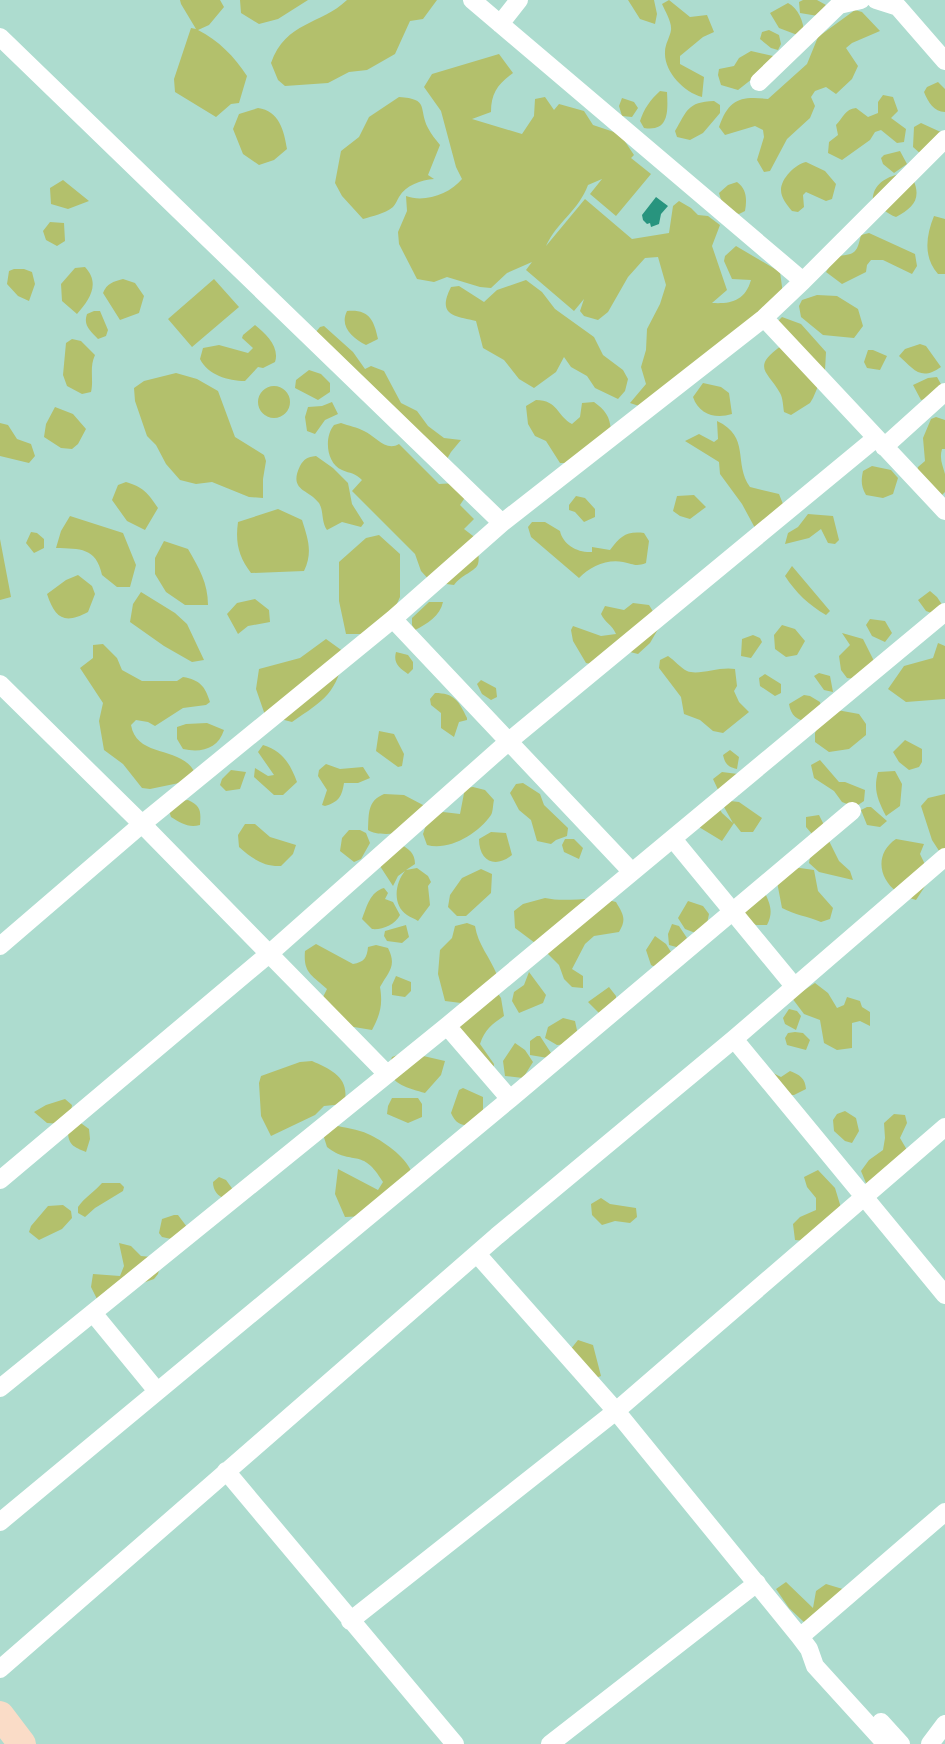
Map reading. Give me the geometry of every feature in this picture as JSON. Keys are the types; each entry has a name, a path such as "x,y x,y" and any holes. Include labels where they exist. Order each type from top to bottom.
{"main road":[{"path":"0,1715 22,1744"}],"street":[{"path":"472,0 803,282"},
{"path":"500,24 519,0"},
{"path":"759,82 839,5 848,1 861,0"},
{"path":"876,0 898,7 945,61"},
{"path":"0,37 502,523"},
{"path":"0,946 142,824 393,619 502,523 764,318 803,282 945,139"},
{"path":"764,318 945,511"},
{"path":"0,1180 270,953 509,741 880,442 945,392"},
{"path":"0,1388 446,1026 945,612"},
{"path":"393,619 632,872"},
{"path":"0,684 142,824 387,1074"},
{"path":"0,1522 510,1099 852,811"},
{"path":"673,839 794,986"},
{"path":"0,1670 226,1470 477,1254 734,1039 945,857"},
{"path":"446,1026 510,1099"},
{"path":"734,1039 945,1295"},
{"path":"350,1621 616,1411 945,1127"},
{"path":"477,1254 616,1411 805,1643 822,1657 901,1744"},
{"path":"93,1313 157,1391"},
{"path":"226,1470 350,1621 455,1744"},
{"path":"805,1643 945,1512"},
{"path":"550,1744 757,1583"},
{"path":"805,1643 815,1666 886,1744"},
{"path":"930,1744 945,1724"}],"shaded area":[{"path":"180,0 220,0 224,7 209,25 198,30 213,39 225,50 247,76 239,103 231,104 216,117 175,92 174,79 191,28 196,29"},
{"path":"240,0 308,0 278,19 259,24 241,13"},
{"path":"347,0 437,0 423,19 410,21 395,54 367,70 349,72 328,83 285,86 278,80 271,63 278,49 295,31 337,8"},
{"path":"628,0 654,0 657,14 655,24 640,19"},
{"path":"669,0 690,17 707,15 714,32 703,37 680,56 680,64 704,77 702,97 682,86 668,67 665,49 671,27 662,4"},
{"path":"803,0 817,0 826,5 818,16 800,13 799,2"},
{"path":"788,3 795,8 802,20 804,33 800,36 779,28 770,13"},
{"path":"855,10 862,12 880,31 852,43 846,48 858,66 852,79 836,94 826,87 815,91 811,97 815,106 810,118 787,139 770,171 764,172 757,160 764,137 763,130 755,126 725,135 719,127 727,110 737,101 743,99 768,99 807,64 818,37"},
{"path":"769,30 779,35 781,44 778,50 771,48 760,39 762,32"},
{"path":"751,51 773,56 776,60 738,90 721,85 718,75 719,69 734,66 739,58"},
{"path":"499,54 513,73 496,90 492,99 491,112 472,119 522,134 534,116 535,99 545,97 554,110 559,104 584,111 593,125 620,134 634,155 631,158 651,174 616,216 590,194 602,179 588,185 579,202 556,230 546,246 585,199 632,239 669,233 673,206 679,201 698,215 708,216 720,225 712,246 727,290 712,303 725,303 736,300 745,293 751,280 732,279 724,261 725,256 736,246 780,272 783,294 645,408 630,403 646,384 641,367 646,350 647,329 660,304 666,285 658,257 645,258 628,277 608,312 598,320 584,316 580,311 584,299 574,311 526,270 532,262 507,273 491,288 480,287 447,277 434,282 417,279 399,244 398,232 407,211 406,196 428,198 436,196 451,189 462,179 456,167 441,111 424,87 432,74"},
{"path":"938,82 945,89 945,112 941,112 932,106 924,92 927,87"},
{"path":"660,91 667,92 667,113 663,124 658,127 644,128 640,121 648,105"},
{"path":"883,95 893,97 898,111 891,118 906,129 904,142 897,143 881,130 875,132 870,140 842,160 828,153 829,142 838,135 836,125 844,114 856,108 868,117 878,113 878,102"},
{"path":"399,97 419,102 428,128 440,145 428,175 434,179 410,186 402,193 393,207 363,219 342,196 335,183 341,151 359,137 369,117"},
{"path":"622,98 634,102 638,108 632,117 622,116 619,106"},
{"path":"714,101 720,105 720,113 703,133 690,140 677,137 675,131 689,109 698,103"},
{"path":"258,108 276,117 282,128 287,149 274,160 259,165 243,154 233,129 239,114"},
{"path":"921,123 945,134 922,155 913,147 914,127"},
{"path":"900,151 907,164 894,173 883,164 881,158 884,155"},
{"path":"806,162 825,171 836,184 832,199 826,201 806,192 803,195 804,207 798,212 792,211 782,196 782,185 790,172"},
{"path":"900,174 913,179 917,192 911,206 896,217 873,203 873,197 880,183 889,177"},
{"path":"63,180 89,201 68,209 51,204 50,188"},
{"path":"737,182 743,188 746,199 745,211 739,214 726,207 719,193 728,185"},
{"path":"656,197 668,206 661,214 659,224 651,227 650,223 647,224 643,220 642,215"},
{"path":"934,216 945,219 945,274 938,274 930,261 928,253 929,231"},
{"path":"50,222 64,223 65,241 57,246 46,240 43,231"},
{"path":"869,233 915,254 917,266 912,274 883,260 871,260 867,265 866,272 842,284 826,272 836,256 848,255 855,251 861,235"},
{"path":"85,267 90,273 92,280 92,292 77,314 62,301 61,284 75,268"},
{"path":"24,269 32,272 35,284 29,301 18,296 7,284 9,271"},
{"path":"123,279 135,283 144,296 139,313 120,320 103,293 108,285"},
{"path":"214,279 239,307 192,347 168,319"},
{"path":"526,280 542,292 555,309 594,337 603,355 623,370 628,379 625,391 618,399 595,388 587,376 571,367 564,357 556,372 534,388 519,379 504,360 483,348 476,321 460,318 450,313 447,309 447,296 451,287 459,286 484,302 497,290"},
{"path":"817,295 837,296 858,309 863,326 854,338 823,335 801,317 799,306 802,300"},
{"path":"100,311 108,330 106,336 98,339 90,330 86,321 87,314"},
{"path":"347,311 361,312 369,317 375,326 378,339 366,345 356,339 346,327 345,317"},
{"path":"782,317 801,324 826,352 825,370 813,398 810,403 791,415 784,412 781,395 767,375 764,365 772,353 781,346 774,325"},
{"path":"255,325 274,346 276,351 275,362 263,368 258,367 245,381 219,376 204,365 200,359 203,348 219,345 248,353 253,348 242,338"},
{"path":"324,326 353,352 365,369 371,366 384,371 401,403 417,411 428,426 444,438 461,440 443,466 310,339 320,327"},
{"path":"72,339 81,341 95,355 92,364 91,392 82,394 67,386 63,375 66,343"},
{"path":"920,344 926,346 941,367 928,373 917,372 899,356 905,349"},
{"path":"868,350 873,350 887,356 880,370 867,368 864,362"},
{"path":"309,370 321,374 330,383 330,392 318,400 295,388 296,380"},
{"path":"176,373 197,379 218,391 235,437 264,455 266,461 263,479 263,498 249,497 212,482 196,484 180,480 166,464 156,445 147,436 135,401 134,388 144,381"},
{"path":"937,377 942,386 938,396 921,400 913,385 928,378"},
{"path":"703,383 721,387 729,393 732,414 714,416 699,408 693,397"},
{"path":"274,386 280,387 285,391 289,396 289,408 285,413 280,417 274,418 268,417 263,413 259,408 258,402 259,396 263,391 268,387"},
{"path":"536,400 553,405 572,424 580,417 582,403 594,402 606,414 611,431 566,463 560,463 546,441 535,436 528,424 526,406"},
{"path":"332,402 338,414 325,420 315,434 307,431 305,417 308,407 322,406"},
{"path":"55,407 73,414 86,429 78,444 72,449 61,448 44,437 46,424"},
{"path":"936,417 945,420 945,449 942,449 941,456 945,474 945,492 941,496 912,484 918,467 925,461 923,438 931,419"},
{"path":"717,421 727,427 738,443 742,469 750,487 779,494 783,504 755,528 742,504 720,474 719,462 685,441 699,434 714,442 718,439"},
{"path":"0,423 8,425 17,439 31,444 35,456 29,463 0,456"},
{"path":"341,423 368,433 385,445 394,446 399,444 439,484 456,483 468,493 460,505 474,519 464,529 477,539 479,561 477,567 460,578 454,585 431,582 421,571 415,554 352,491 362,480 355,474 337,467 333,462 328,449 329,436 334,425"},
{"path":"316,456 333,468 348,483 352,504 364,523 361,527 342,522 327,530 319,503 298,485 296,480 301,464 306,459"},
{"path":"872,466 891,470 898,478 893,494 883,498 866,495 862,483 863,471"},
{"path":"126,482 145,491 158,508 145,530 127,521 112,500 118,485"},
{"path":"694,495 706,507 690,519 680,516 673,511 677,496"},
{"path":"576,496 585,498 595,509 595,517 584,522 575,512 569,510 569,505"},
{"path":"278,509 302,520 308,539 309,552 307,564 304,571 251,573 243,561 239,549 237,537 238,522"},
{"path":"808,514 833,516 839,540 835,544 828,543 821,529 809,538 785,544 788,533 798,527"},
{"path":"70,516 123,533 136,565 130,587 117,587 102,575 96,559 86,551 56,548 61,531"},
{"path":"532,522 545,522 560,531 564,540 572,547 587,552 592,552 592,547 610,550 617,541 628,534 644,533 649,541 646,563 637,565 617,561 605,563 593,567 579,578 531,537 528,527"},
{"path":"31,532 37,533 44,539 44,548 34,553 26,543"},
{"path":"379,535 400,554 400,597 383,634 346,634 339,601 339,562 366,538"},
{"path":"0,539 11,597 0,600"},
{"path":"164,541 188,549 205,583 208,605 185,605 166,592 155,574 155,558"},
{"path":"792,566 830,611 826,615 803,598 789,582 785,576"},
{"path":"78,575 92,586 95,594 88,612 73,618 62,617 53,609 47,594 66,580"},
{"path":"930,591 937,597 945,609 937,615 926,611 918,600"},
{"path":"141,592 175,613 187,624 204,660 192,662 164,646 130,622 133,604"},
{"path":"255,599 269,610 270,622 248,626 238,634 227,614 237,603"},
{"path":"429,602 443,602 436,615 415,630 412,625 412,618"},
{"path":"633,603 649,605 661,624 650,643 638,654 622,650 591,664 586,663 573,641 571,630 573,626 601,636 616,634 601,614 605,606 624,610"},
{"path":"870,619 885,621 892,633 885,642 872,636 866,625"},
{"path":"782,625 795,629 805,641 797,655 786,657 775,649 774,635"},
{"path":"842,633 863,639 876,665 865,680 847,678 841,670 839,656 850,645"},
{"path":"753,635 760,638 762,642 751,658 741,656 742,639"},
{"path":"326,639 344,652 338,677 328,694 313,708 292,722 265,715 256,689 259,669 300,658"},
{"path":"938,643 945,646 945,699 906,702 888,689 904,666 933,658"},
{"path":"103,644 117,658 122,670 142,681 177,681 183,677 198,682 204,688 210,702 206,705 183,708 155,726 148,722 136,720 131,725 135,736 142,743 150,748 180,758 189,764 195,773 179,783 150,789 142,788 123,764 104,750 99,721 103,703 80,668 93,658 93,645"},
{"path":"396,652 408,655 413,662 413,669 408,674 398,665 395,659"},
{"path":"668,656 685,670 692,672 735,669 737,686 734,691 739,702 749,712 723,733 713,731 700,720 684,714 681,697 659,668 660,660"},
{"path":"819,673 830,676 833,692 824,690 814,676"},
{"path":"765,674 781,684 781,693 775,696 760,686 759,678"},
{"path":"481,680 496,688 497,697 491,700 482,694 477,684"},
{"path":"435,693 442,693 455,699 467,718 467,720 459,722 454,737 441,728 441,713 431,705 430,699"},
{"path":"804,695 820,702 822,711 808,722 795,717 791,712 789,704"},
{"path":"837,710 859,714 866,724 866,735 849,749 829,752 815,742 815,733 823,715"},
{"path":"207,723 224,730 218,742 202,750 183,749 177,739 177,727 186,724"},
{"path":"379,731 394,734 404,754 402,766 398,767 376,751"},
{"path":"905,740 922,749 922,762 919,767 909,770 899,762 893,752"},
{"path":"263,745 280,754 288,764 297,782 283,795 274,795 254,777 255,768 268,776 274,775 258,752"},
{"path":"730,750 739,757 737,769 727,765 724,758 723,755"},
{"path":"820,760 839,782 845,782 865,790 864,801 855,807 842,802 834,791 814,778 811,765"},
{"path":"326,764 340,769 363,767 370,778 358,783 344,783 339,798 334,803 325,806 322,805 327,790 318,776 319,770"},
{"path":"231,770 246,772 240,789 226,791 220,785 222,779"},
{"path":"895,771 902,784 900,806 886,816 877,795 878,772"},
{"path":"722,772 738,774 748,779 738,796 720,794 713,779"},
{"path":"523,783 540,794 544,805 568,828 567,836 551,844 537,841 531,820 519,810 510,793 516,784"},
{"path":"473,787 485,790 494,800 491,815 479,829 462,839 444,846 427,845 423,834 428,819 443,812 460,814 465,788"},
{"path":"384,794 404,795 423,805 422,816 418,824 412,829 392,834 368,830 369,813 372,804 374,800"},
{"path":"945,794 945,860 932,840 921,806 928,798"},
{"path":"188,800 196,804 199,809 200,825 188,825 171,817 169,811 178,801"},
{"path":"730,801 739,802 762,818 753,832 741,832 734,823 722,841 694,824 716,803 722,813 733,823 724,807"},
{"path":"871,807 887,821 880,827 867,825 861,810"},
{"path":"819,815 827,831 812,834 806,827 806,817"},
{"path":"245,824 255,824 270,837 296,845 293,854 281,866 269,865 253,858 239,847 238,835"},
{"path":"349,830 360,830 366,833 370,843 361,859 354,862 340,851 342,838"},
{"path":"491,832 506,833 512,855 506,859 494,862 485,857 480,847 479,839"},
{"path":"565,839 574,839 583,848 579,859 564,852 562,845"},
{"path":"828,839 839,861 850,871 853,880 819,872 809,863 811,851"},
{"path":"896,839 924,844 920,854 931,877 916,900 897,892 886,880 883,873 881,866 882,858 889,845"},
{"path":"400,844 411,852 415,860 415,864 406,870 417,868 428,876 431,882 428,886 430,905 418,921 402,911 397,900 397,888 405,871 398,876 393,886 378,863"},
{"path":"793,867 814,870 818,891 833,908 830,919 821,922 782,908 777,882"},
{"path":"481,869 492,874 491,893 466,916 457,916 448,907 450,895 462,878"},
{"path":"384,888 388,893 385,899 393,902 400,915 395,922 388,926 372,929 362,919 372,896"},
{"path":"765,893 770,909 767,925 756,925 738,913"},
{"path":"545,898 607,900 616,902 622,913 623,924 619,932 594,936 585,944 572,969 583,976 583,988 572,987 564,979 559,965 543,949 515,928 514,911 523,904"},
{"path":"688,901 703,906 709,914 706,929 698,934 685,929 678,918"},
{"path":"467,923 475,926 481,945 497,975 492,985 501,998 504,1016 489,1027 480,1044 494,1064 493,1075 459,1031 461,1003 445,1001 438,974 440,950 452,938 455,926"},
{"path":"672,924 679,926 687,938 680,948 669,945 668,934"},
{"path":"406,925 409,937 402,943 387,941 384,936 385,931"},
{"path":"655,936 666,944 671,952 669,960 661,970 651,965 646,950"},
{"path":"316,944 353,964 364,959 368,947 376,945 388,948 392,964 380,987 380,1010 372,1030 336,1024 320,1003 327,989 313,977 305,964 305,951"},
{"path":"529,972 546,995 543,1003 519,1013 512,1001 514,992 524,985"},
{"path":"396,976 411,982 411,991 405,997 392,995 392,985"},
{"path":"815,983 828,993 837,1008 844,1005 847,997 860,1001 862,1007 870,1012 870,1026 860,1021 852,1023 852,1048 837,1050 824,1043 820,1020 804,1014 792,998"},
{"path":"609,987 616,996 616,1005 599,1013 588,1002"},
{"path":"789,1009 797,1011 801,1016 796,1030 785,1024 783,1018"},
{"path":"563,1018 575,1021 578,1035 569,1044 557,1045 545,1038 548,1027"},
{"path":"788,1033 803,1033 810,1040 806,1050 787,1045 785,1038"},
{"path":"540,1036 551,1053 548,1058 530,1055 530,1041"},
{"path":"515,1043 525,1050 533,1062 523,1078 505,1076 503,1061"},
{"path":"406,1052 445,1061 441,1075 425,1093 398,1083 390,1073 392,1057"},
{"path":"312,1061 333,1072 342,1081 345,1088 344,1104 324,1106 315,1115 271,1136 261,1116 259,1083 261,1076 300,1062"},
{"path":"790,1071 801,1077 806,1089 794,1095 783,1095 771,1072 781,1077"},
{"path":"463,1088 483,1097 483,1110 474,1125 460,1124 451,1113 459,1090"},
{"path":"392,1098 418,1098 422,1104 422,1117 408,1123 387,1114"},
{"path":"65,1099 72,1105 71,1112 62,1124 47,1123 34,1112 46,1105"},
{"path":"845,1111 856,1118 859,1131 852,1143 845,1141 834,1131 833,1120 837,1114"},
{"path":"894,1114 905,1115 907,1123 900,1138 907,1150 873,1186 866,1183 861,1171 869,1160 883,1150 885,1138 884,1123"},
{"path":"78,1121 89,1129 90,1139 86,1152 75,1147 69,1139 68,1131"},
{"path":"334,1125 364,1132 380,1140 404,1160 411,1171 365,1216 345,1217 335,1194 338,1169 378,1190 383,1182 376,1171 363,1160 343,1156 327,1147 322,1131"},
{"path":"818,1170 835,1188 842,1211 807,1241 795,1240 793,1224 800,1217 816,1210 816,1198 807,1187 804,1177"},
{"path":"219,1177 226,1180 234,1191 225,1199 218,1195 214,1188 213,1182"},
{"path":"102,1183 120,1183 124,1187 123,1191 95,1208 85,1217 78,1213 78,1207 81,1203"},
{"path":"601,1198 610,1204 636,1208 637,1217 630,1223 615,1221 602,1225 592,1215 591,1204"},
{"path":"63,1205 71,1211 72,1218 62,1229 39,1240 29,1232 31,1226 48,1206"},
{"path":"178,1215 187,1227 176,1240 162,1237 159,1233 162,1219"},
{"path":"119,1243 131,1246 141,1256 162,1258 158,1274 154,1279 97,1299 91,1287 93,1274 120,1276 124,1266"},
{"path":"578,1340 593,1345 601,1376 585,1382 574,1377 566,1355"},
{"path":"786,1582 813,1608 816,1591 826,1584 846,1590 806,1624 789,1608 776,1589"}]}
